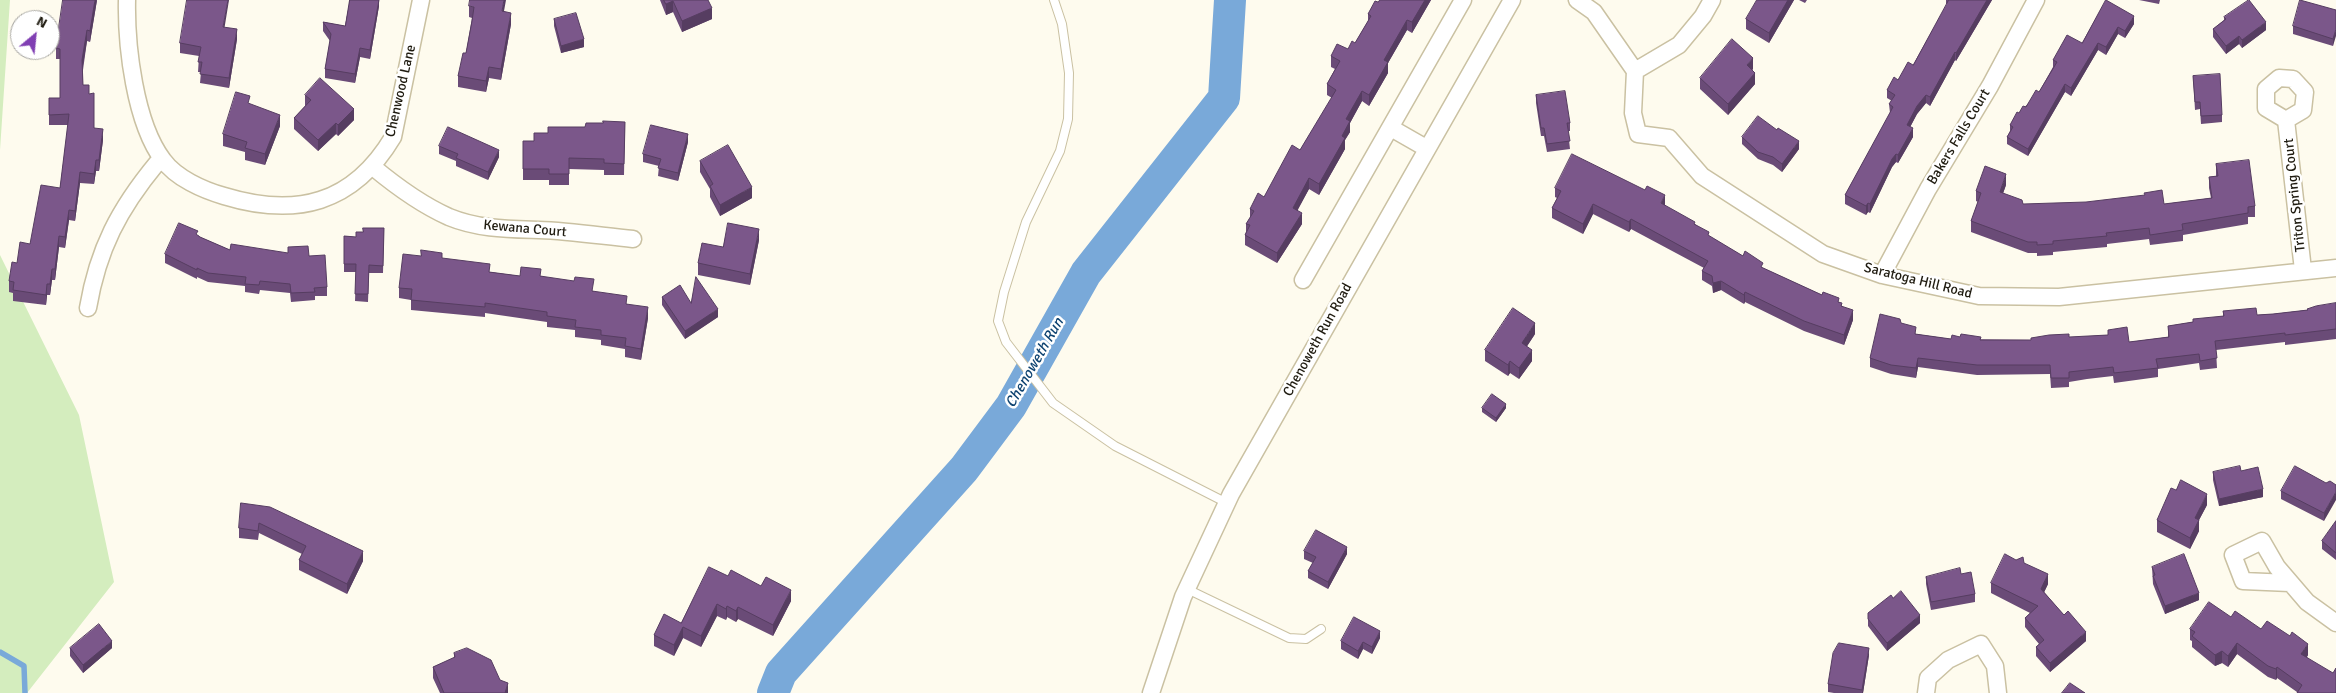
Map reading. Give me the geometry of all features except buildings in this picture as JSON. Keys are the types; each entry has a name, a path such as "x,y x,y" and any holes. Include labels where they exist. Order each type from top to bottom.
{"street":[{"name":"Chenwood Lane","path":"127,0 127,33 132,71 149,134 155,149 164,162 190,182 215,193 273,207 295,206 316,202 337,194 355,183 373,166 393,137 421,0"},
{"path":"1304,280 1463,0"},
{"name":"Chenoweth Run Road","path":"1151,693 1160,659 1187,589 1227,503 1426,148 1512,0"},
{"path":"1577,0 1594,12 1636,72 1679,45 1703,16 1712,0"},
{"name":"Bakers Falls Court","path":"1882,275 1928,189 1990,86 2036,0"},
{"name":"Saratoga Hill Road","path":"1636,72 1633,113 1638,134 1670,138 1702,176 1771,222 1823,254 1882,275 1979,296 2015,298 2059,297 2336,268"},
{"name":"Triton Spring Court","path":"2286,120 2303,270"},
{"path":"1391,128 1426,148"},
{"path":"88,308 94,276 104,245 118,216 136,188 157,163 164,162"},
{"name":"Kewana Court","path":"373,166 403,191 426,206 450,217 477,225 509,230 539,230 633,238"},
{"path":"2290,583 2243,581 2233,556 2262,541 2277,567 2307,602 2336,623"},
{"path":"1926,693 1928,678 1948,660 1982,644 1995,666 1998,693"}],"lane":[{"path":"1054,0 1062,24 1069,73 1068,119 1060,151 1026,222 1004,292 998,321 1006,342 1053,404 1115,446 1227,503"},
{"path":"1187,589 1289,638 1306,639 1321,629"}],"green space":[{"path":"0,0 10,0 0,150"},
{"path":"0,255 79,415 114,582 27,693 0,693"}],"waterway":[{"name":"Chenoweth Run","path":"773,693 781,673 964,469 1011,406 1086,273 1224,98 1230,0"},
{"path":"0,652 24,666 25,693"}]}
